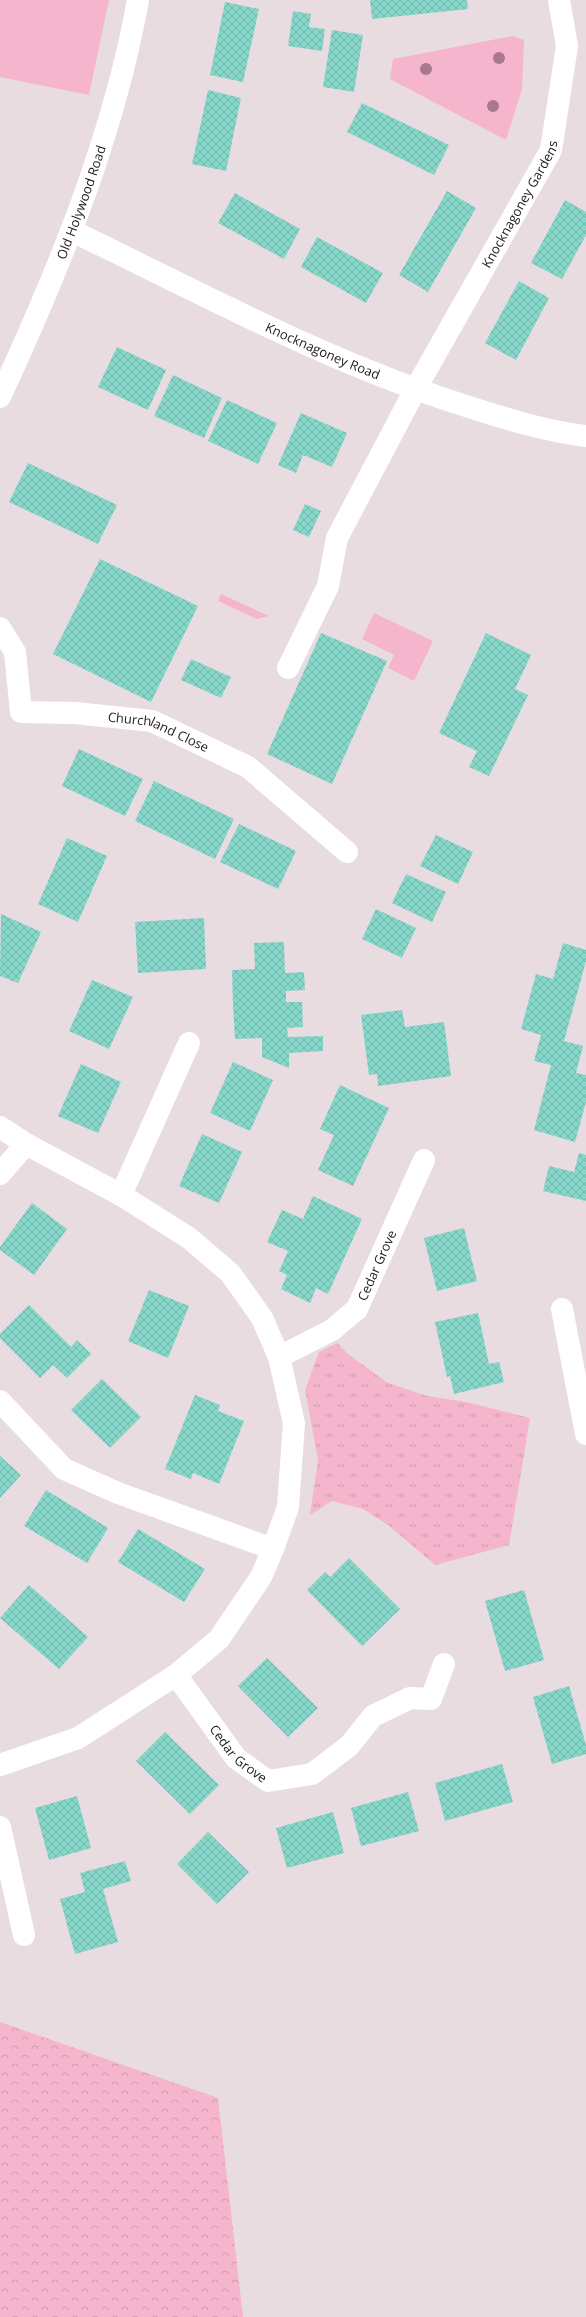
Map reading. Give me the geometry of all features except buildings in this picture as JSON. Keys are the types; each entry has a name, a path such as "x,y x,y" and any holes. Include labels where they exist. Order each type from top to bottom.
{"street":[{"name":"Old Holywood Road","path":"0,397 72,231 115,105 130,47 138,0"},
{"name":"Knocknagoney Gardens","path":"288,668 328,586 337,538 415,390 551,150 567,46 559,0"},
{"name":"Knocknagoney Road","path":"72,231 342,361 415,390 490,414 564,434 586,436"},
{"name":"Churchland Close","path":"0,628 15,652 21,712 75,713 152,721 248,767 347,852"},
{"path":"121,1195 189,1043"},
{"path":"0,1127 26,1144 121,1195 189,1238 230,1273 262,1318 279,1357 294,1423 288,1508 261,1577 219,1639 176,1675 78,1738 0,1765"},
{"path":"0,1174 26,1144"},
{"name":"Cedar Grove","path":"279,1357 332,1330 357,1309 424,1160"},
{"path":"562,1309 586,1434"},
{"path":"0,1401 64,1469 118,1493 273,1549"},
{"name":"Cedar Grove","path":"176,1675 236,1758 268,1781 312,1774 348,1746 373,1716 410,1698 431,1698 444,1664"},
{"path":"0,1827 24,1935"}],"green space":[{"path":"0,0 109,0 89,95 0,77"},
{"path":"512,36 524,40 522,89 506,140 390,79 393,59"},
{"path":"221,594 269,616 257,619 218,601"},
{"path":"374,613 433,641 414,681 388,668 394,655 362,639"},
{"path":"337,1343 348,1354 388,1383 427,1396 466,1402 530,1418 509,1545 435,1565 388,1525 363,1509 332,1501 310,1515 318,1460 305,1390 319,1352"},
{"path":"0,2022 218,2098 243,2317 0,2317"}]}
